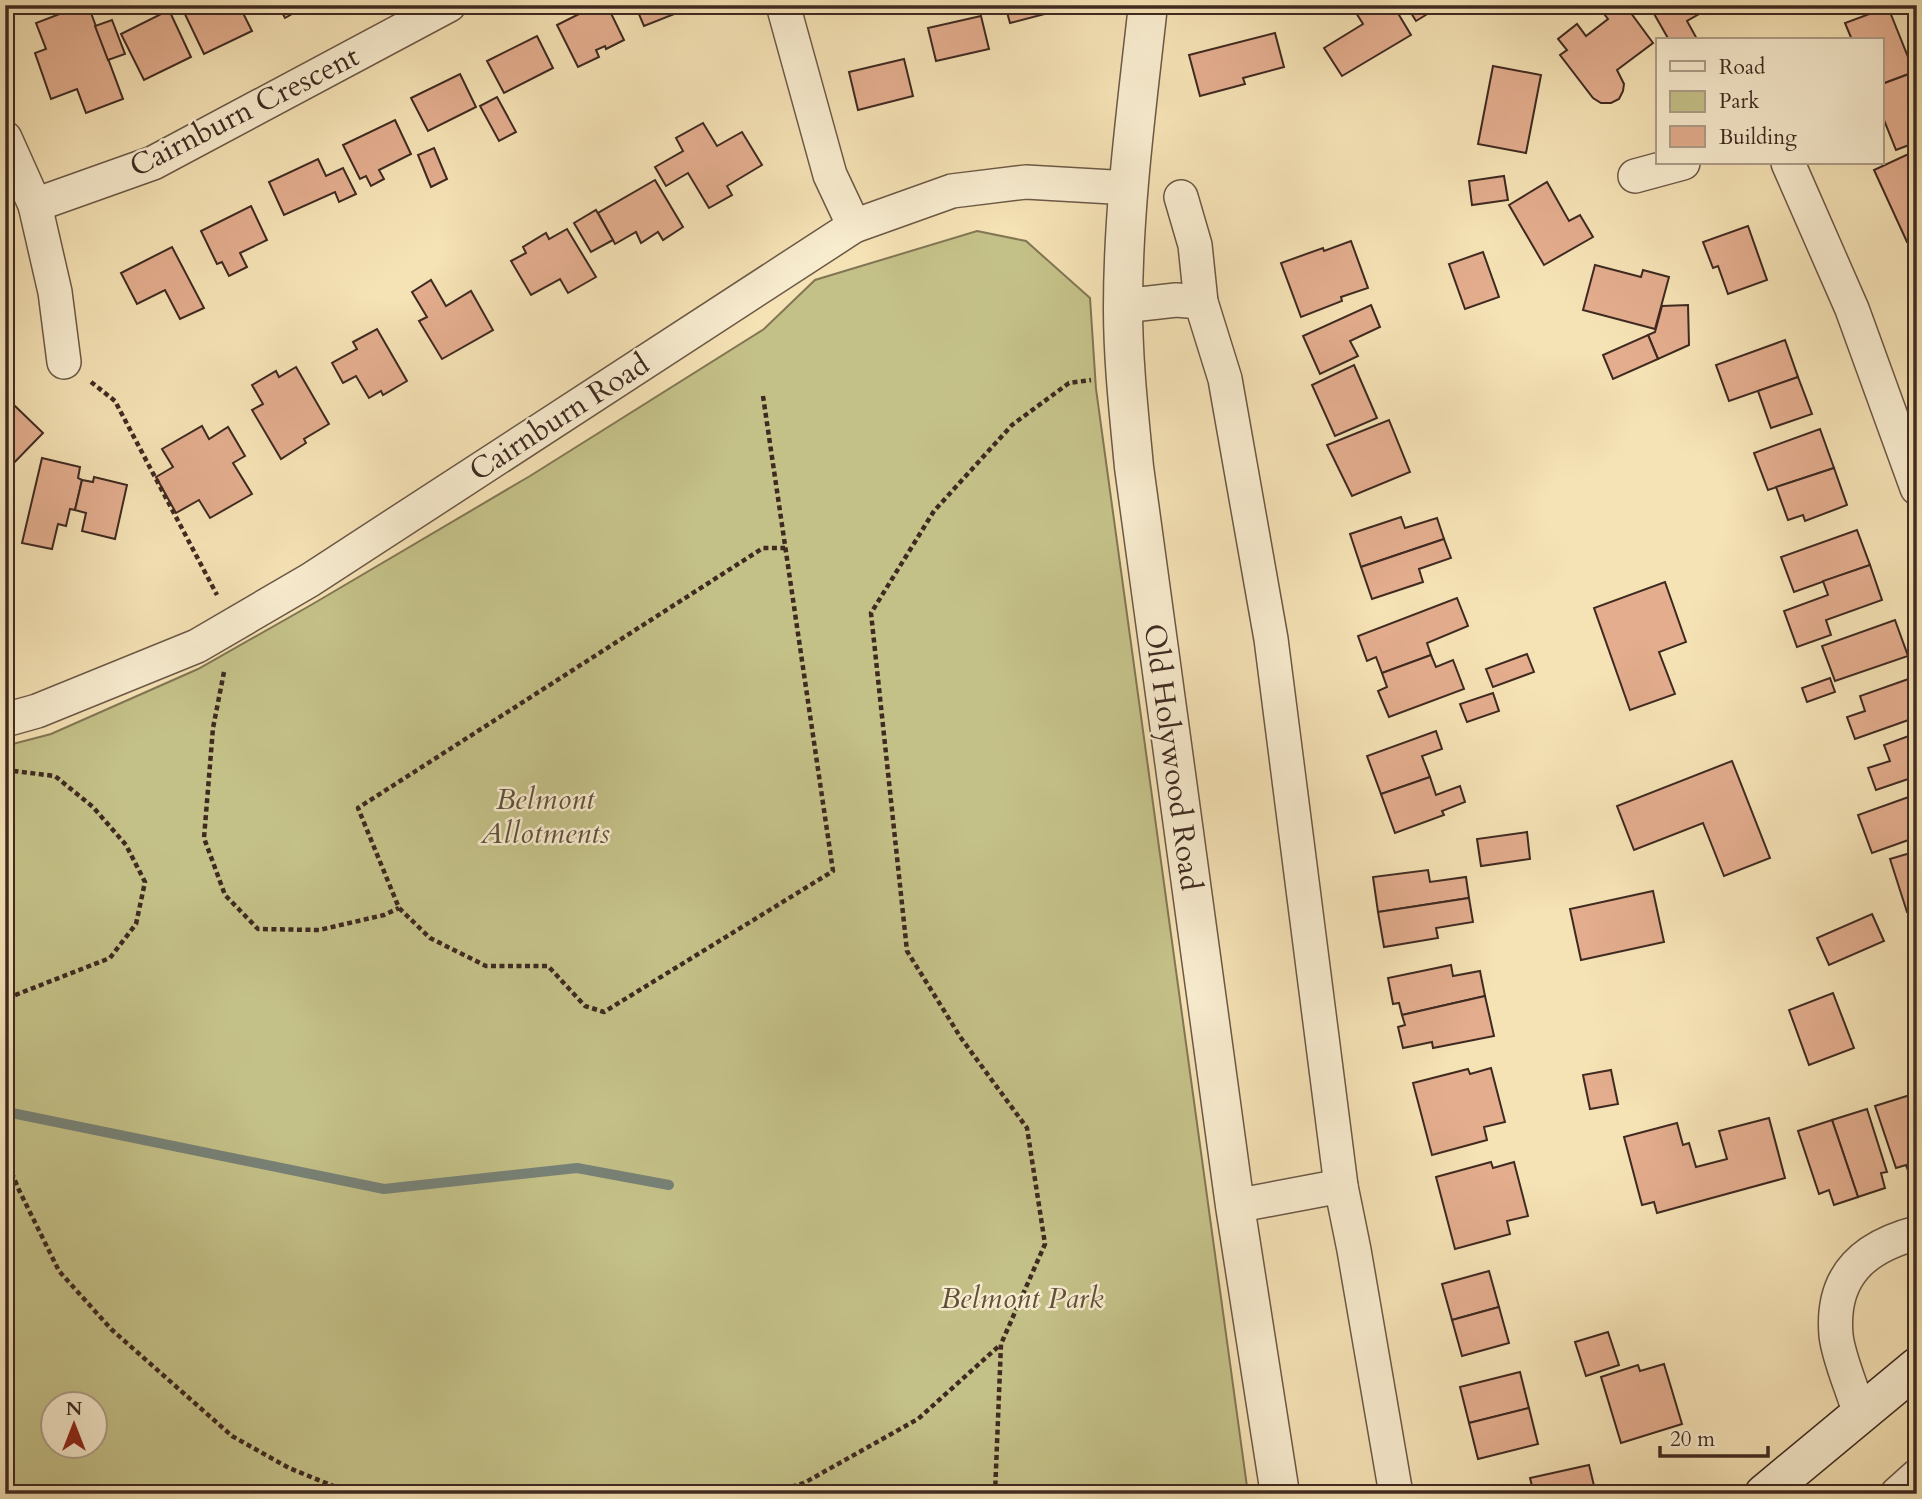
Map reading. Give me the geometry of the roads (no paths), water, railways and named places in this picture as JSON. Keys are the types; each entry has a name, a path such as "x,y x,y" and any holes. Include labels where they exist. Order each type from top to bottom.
{"street":[{"path":"783,5 830,174 854,226"},
{"name":"Old Holywood Road","path":"1148,5 1130,188 1123,306 1125,375 1134,467 1235,1206 1280,1494"},
{"name":"Cairnburn Crescent","path":"35,205 153,163 432,9"},
{"path":"5,138 35,205 54,292 64,362"},
{"path":"1635,176 1680,164"},
{"path":"1788,164 1852,309 1917,488"},
{"name":"Cairnburn Road","path":"5,720 37,711 197,646 310,580 854,226 952,191 1026,182 1130,188"},
{"path":"1181,197 1195,245 1200,302 1225,379 1271,639 1341,1186 1396,1494"},
{"path":"1123,306 1177,300 1200,302"},
{"path":"1235,1206 1341,1186"},
{"path":"1859,1412 1836,1337 1836,1301 1852,1268 1871,1251 1917,1233"},
{"path":"1764,1494 1859,1412 1917,1367"},
{"path":"1897,1494 1917,1476"}],"waterway":[{"path":"7,1112 384,1189 577,1168 669,1185"}],"park label":[{"name":"Belmont Allotments","path":"545,816"},
{"name":"Belmont Park","path":"1022,1298"}]}
